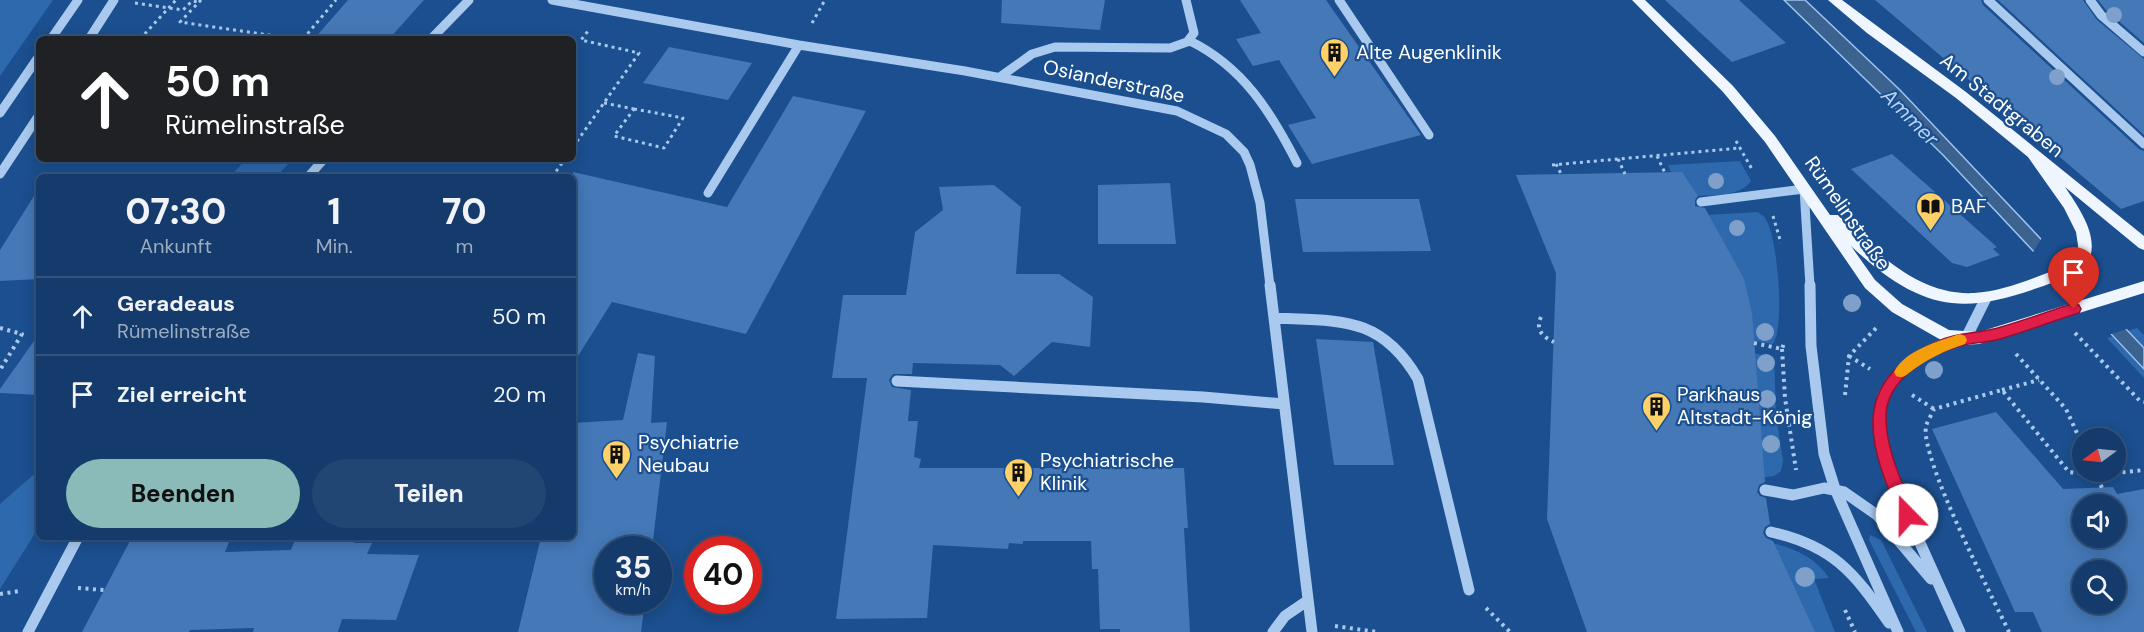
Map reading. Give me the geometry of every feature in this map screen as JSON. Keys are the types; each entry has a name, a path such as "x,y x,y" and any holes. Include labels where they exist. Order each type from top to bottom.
{"main road":[{"name":"Rümelinstraße","path":"1638,0 1728,89 1770,139 1835,231 1859,271 1883,297 1897,308 1946,336 1962,339 1998,334 2144,287"},
{"name":"Am Stadtgraben","path":"1834,0 1871,30 1961,95 2144,244"},
{"path":"1804,189 1877,258 1919,287 1938,296 1955,299 1986,298 2076,268 2084,259 2086,246 2084,230 2034,156"}],"street":[{"path":"53,36 78,0"},
{"path":"90,36 114,0"},
{"path":"434,36 469,0"},
{"name":"Osianderstraße","path":"552,0 799,45 1000,77 1177,111 1233,137 1248,157 1260,203 1312,632"},
{"path":"1000,77 1034,52 1043,49 1055,47 1170,48 1190,40 1194,33 1186,0"},
{"path":"1339,0 1429,135"},
{"path":"1988,0 2144,144"},
{"path":"2090,0 2097,12 2144,52"},
{"path":"1190,40 1213,52 1251,88 1275,118 1297,163"},
{"path":"708,193 799,45"},
{"path":"0,113 36,60"},
{"path":"0,174 36,120"},
{"path":"311,174 321,162"},
{"path":"1701,202 1804,189 1809,253 1811,346 1819,426 1835,489 1897,632"},
{"path":"2124,228 2144,236"},
{"path":"1960,632 1899,496 1885,456 1879,413 1883,396 1891,382 1906,367 1939,346 1962,339 1972,329 1979,307 1986,298"},
{"path":"1275,318 1355,323 1382,335 1398,347 1411,362 1418,379 1469,590"},
{"path":"897,381 1203,397 1284,404"},
{"path":"1765,490 1793,495 1815,489 1835,489 1853,497 1877,515 1906,547 1942,594"},
{"path":"1771,532 1807,540 1834,555 1860,582 1897,632"},
{"path":"28,632 76,540"},
{"path":"1273,632 1286,616 1307,601"},
{"path":"18,632 36,614"}],"path":[{"path":"143,36 176,0"},
{"path":"306,36 336,0"},
{"path":"130,2 183,10 192,1 200,1"},
{"path":"200,1 180,22 276,36"},
{"path":"576,143 639,53 581,40 603,10"},
{"path":"604,103 635,108 683,118 664,148 614,136 635,108"},
{"path":"1734,139 1772,212 1782,248"},
{"path":"1561,174 1554,164 1740,148"},
{"path":"1657,156 1665,172"},
{"path":"1618,159 1625,174"},
{"path":"1849,356 1857,345 1897,308"},
{"path":"2057,315 2144,402"},
{"path":"1541,317 1538,328 1544,339 1554,342"},
{"path":"0,328 22,334 0,370"},
{"path":"1998,334 2066,409 2075,428"},
{"path":"1754,343 1782,349 1785,340"},
{"path":"2009,632 1944,491 1931,458 1926,427 1934,409 2040,380"},
{"path":"2002,390 2069,472 2072,472"},
{"path":"2126,471 2144,470"},
{"path":"2100,482 2102,488"},
{"path":"86,588 104,590"},
{"path":"1469,590 1510,632"}],"shaded area":[{"path":"0,0 53,0 0,76"},
{"path":"1740,161 1751,181 1746,186 1733,193 1695,196 1672,174 1668,165"},
{"path":"243,162 290,162 279,174 233,174"},
{"path":"1757,212 1764,217 1770,228 1776,261 1779,320 1773,344 1751,340 1707,215"},
{"path":"2137,328 2144,335 2144,378 2107,338"},
{"path":"1753,353 1774,357 1776,415 1783,461 1781,471 1774,476 1761,478"},
{"path":"36,473 36,532 0,589 0,504"},
{"path":"1870,535 1881,540 1927,632 1916,632 1869,540"},
{"path":"1772,543 1789,548 1811,559 1829,578 1814,579 1835,632 1813,632"}],"water":[{"name":"Ammer","path":"1784,0 1805,0 1900,90 2144,348 2144,369 1943,155"}],"pier":[{"path":"2043,236 2130,328 2108,335 2032,254"}],"building":[{"path":"348,0 424,0 392,36 317,36"},
{"path":"1002,0 1105,0 1100,30 1001,23"},
{"name":"Alte Augenklinik","path":"1240,0 1326,0 1421,135 1312,164 1288,125 1316,118 1279,60 1253,66 1236,39 1261,33"},
{"path":"1665,0 1739,0 1786,43 1732,62"},
{"path":"1875,0 1981,0 1983,5 2139,149 2144,151 2144,201 2121,209"},
{"path":"1998,0 2083,0 2097,20 2144,59 2144,135"},
{"path":"2098,0 2144,0 2144,43 2106,10"},
{"path":"669,47 752,63 728,100 643,83"},
{"path":"793,96 866,111 746,334 612,302 576,359 576,174 573,172 727,207"},
{"path":"1892,154 1997,247 1993,249 2000,255 1967,267 1952,263 1851,169"},
{"name":"Parkhaus Altstadt-König","path":"1682,172 1698,196 1695,206 1705,208 1744,279 1752,313 1765,482 1759,485 1757,492 1766,498 1770,524 1765,527 1763,533 1766,538 1773,541 1815,632 1587,632 1547,519 1556,273 1516,175"},
{"path":"1170,183 1176,244 1098,244 1098,185"},
{"path":"994,185 1021,207 1016,274 1059,274 1093,297 1090,347 1052,342 1014,376 1000,365 913,363 912,374 893,374 889,380 892,387 911,390 908,421 918,421 914,457 921,459 919,468 1184,468 1188,528 1184,528 1190,632 1120,632 1120,629 1100,629 1098,569 1092,569 1091,541 1023,541 1023,544 1009,543 1008,549 933,545 927,618 836,619 867,378 832,378 843,295 906,295 915,232 943,210 939,187"},
{"path":"36,193 36,279 0,281 0,250"},
{"path":"1295,199 1419,199 1431,251 1303,252"},
{"path":"36,338 36,395 0,393 0,389"},
{"path":"1316,339 1373,342 1394,465 1334,465"},
{"name":"Psychiatrie Neubau","path":"638,353 655,356 651,423 667,422 654,536 594,536 594,614 643,614 641,632 518,632 540,540 576,540 576,423 623,420"},
{"path":"1996,412 2063,489 2113,487 2117,494 2144,489 2144,632 2042,632 2033,612 2015,612 1932,429"},
{"path":"130,540 230,540 225,552 291,550 295,540 355,540 354,543 372,543 367,554 419,555 396,620 342,619 338,632 253,632 254,628 190,630 189,632 82,632"}],"slow traffic":[{"path":"1901,372 1918,358 1939,346 1960,340"}],"place":[{"name":"Alte Augenklinik","path":"1335,78"},
{"name":"BAF","path":"1930,232"},
{"name":"Parkhaus Altstadt-König","path":"1656,432"},
{"name":"Psychiatrie Neubau","path":"617,480"},
{"name":"Psychiatrische Klinik","path":"1019,498"}],"route":[{"path":"1907,515 1885,456 1880,430 1879,413 1883,396 1891,382 1906,367 1939,346 1962,339 1998,334 2074,309"}]}
